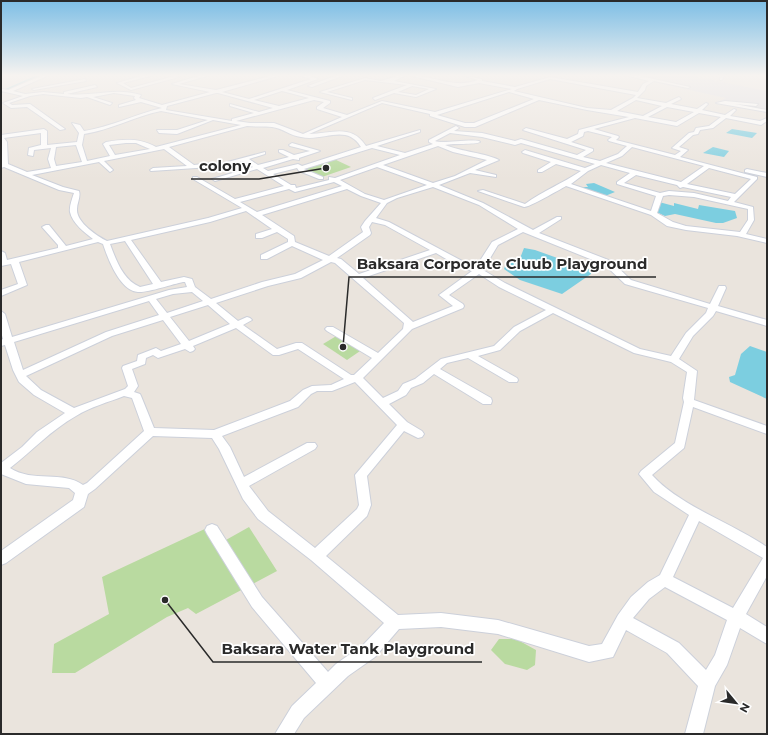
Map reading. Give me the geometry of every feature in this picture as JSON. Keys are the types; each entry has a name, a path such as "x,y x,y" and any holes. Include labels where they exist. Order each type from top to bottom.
{"street":[{"path":"36,110 62,128 74,124 82,133"},
{"path":"82,133 100,130 153,110"},
{"path":"176,110 213,120 274,125 301,136 318,136 339,132 358,138 367,146 405,155"},
{"path":"250,110 259,113"},
{"path":"232,121 270,110"},
{"path":"327,110 346,116"},
{"path":"301,136 359,110"},
{"path":"420,110 435,114 447,110"},
{"path":"435,114 432,115 465,125 475,125 510,110"},
{"path":"598,110 684,126"},
{"path":"643,118 657,110"},
{"path":"694,110 761,123 767,119"},
{"path":"691,128 708,128 734,110"},
{"path":"677,124 698,111"},
{"path":"567,141 581,135 581,131 635,116"},
{"path":"159,131 177,132 213,120"},
{"path":"178,137 226,121"},
{"path":"26,174 165,147 248,124"},
{"path":"20,375 83,345 208,302 265,284 298,276 332,258 367,233 365,227 367,222 385,202 497,160 455,151 431,141 465,125"},
{"path":"587,129 616,137 612,140 632,146 755,178 730,203"},
{"path":"676,157 685,150 674,148 691,134 696,133 698,129"},
{"path":"526,130 567,141 566,142 592,150 578,157"},
{"path":"44,146 44,131 1,138 4,142 3,165 61,189 77,192 73,212 77,220 102,242 116,267 135,289 139,290 159,286 184,279 189,281 192,289 235,324 276,353 298,345 349,378 357,378 403,425 418,434"},
{"path":"302,168 367,146 418,131"},
{"path":"450,132 482,135 515,144 521,141 668,183 683,184 736,196"},
{"path":"82,133 80,143 85,162"},
{"path":"113,157 106,144 131,140 146,144 155,149"},
{"path":"244,159 295,190 335,180 439,144 465,141 477,142"},
{"path":"32,156 31,149 33,148 80,143"},
{"path":"292,145 336,157"},
{"path":"54,146 51,159 54,169"},
{"path":"481,191 498,198 526,206 539,197 566,184 586,170 620,155 624,150 632,146"},
{"path":"165,147 193,167"},
{"path":"281,151 311,164"},
{"path":"215,179 317,151"},
{"path":"525,152 586,170"},
{"path":"153,170 211,165 220,166 263,154"},
{"path":"100,160 110,170"},
{"path":"540,171 555,162"},
{"path":"670,193 712,166 718,164 767,175"},
{"path":"377,165 481,204 523,229 534,232 608,263 628,282 736,321 748,317 767,323"},
{"path":"268,174 298,166 302,168 301,170 321,178"},
{"path":"470,171 494,176"},
{"path":"635,173 619,183 660,195 670,193 694,195 751,208 751,220 742,235"},
{"path":"235,201 328,176 363,195 385,202"},
{"path":"194,178 235,201 291,238 292,244"},
{"path":"566,184 653,214 670,224 686,228 742,235 767,241"},
{"path":"256,215 347,187"},
{"path":"653,214 660,195"},
{"path":"481,204 498,198"},
{"path":"1,253 2,263 62,249 127,239 247,210"},
{"path":"534,232 558,218"},
{"path":"370,219 387,223 460,264 478,271 552,310 637,351 674,360 692,371 688,398 690,402 680,445 645,474 652,484 696,514 756,546 767,554"},
{"path":"46,227 62,245 62,249"},
{"path":"408,327 460,306 443,295 478,271 495,244 523,229"},
{"path":"259,236 278,230"},
{"path":"127,239 159,286"},
{"path":"1,559 79,503 82,491 91,486 150,432 215,434 294,404 307,392 316,388 332,388 357,378 376,357 402,336 408,327 409,322 399,312 359,277 332,258 313,253 292,244 264,257"},
{"path":"359,277 437,250"},
{"path":"1,293 24,285 14,260"},
{"path":"674,360 689,335 711,311 722,288"},
{"path":"5,342 151,298 192,289"},
{"path":"151,298 189,347"},
{"path":"381,404 402,393 407,386 419,381 444,361 497,348 517,329 552,310"},
{"path":"1,314 5,342 22,380 31,388 67,408 72,413"},
{"path":"127,393 133,386 127,368 142,362 141,357 156,351 158,354 189,347 235,324 247,320"},
{"path":"330,329 366,349 376,357"},
{"path":"468,354 513,380"},
{"path":"433,369 487,401"},
{"path":"82,491 71,482 52,483 32,480 2,469 26,450 41,435 72,413 124,392 136,396 150,432"},
{"path":"690,402 767,430"},
{"path":"316,556 362,512 366,505 361,476 403,425"},
{"path":"215,434 224,447 247,495 263,515 316,556 395,622 441,620 498,627 589,654 607,651 623,620 634,603 652,587 666,580 696,514"},
{"path":"242,484 310,446"},
{"path":"212,530 257,602 328,685"},
{"path":"694,734 707,683 721,659 736,617 767,563"},
{"path":"666,580 736,617 767,636"},
{"path":"623,620 673,648 707,683"},
{"path":"284,734 298,712 342,670 369,651 395,622"}],"shaded area":[{"path":"755,110 767,110 767,113"}],"green space":[{"path":"334,159 351,167 319,178 299,170"},
{"path":"338,335 363,349 347,360 323,344"},
{"path":"209,527 217,545 249,527 277,571 196,614 188,608 167,617 75,673 52,673 54,644 109,614 102,577"},
{"path":"499,639 516,639 536,650 535,665 527,670 505,664 491,650"}],"water":[{"path":"732,129 757,133 752,138 726,133"},
{"path":"713,147 729,151 724,157 703,153"},
{"path":"594,183 615,192 605,196 580,187 588,187 586,184"},
{"path":"659,202 674,206 674,203 698,209 699,205 735,211 737,218 723,223 716,223 675,214 665,216 652,210"},
{"path":"524,248 535,250 591,270 591,274 562,294 520,280 504,269 507,261 519,261"},
{"path":"750,346 767,352 767,399 730,382 729,377 735,375 741,354"}],"place":[{"name":"colony","path":"326,168"},
{"name":"Baksara Corporate Cluub Playground","path":"343,347"},
{"name":"Baksara Water Tank Playground","path":"165,600"}]}
